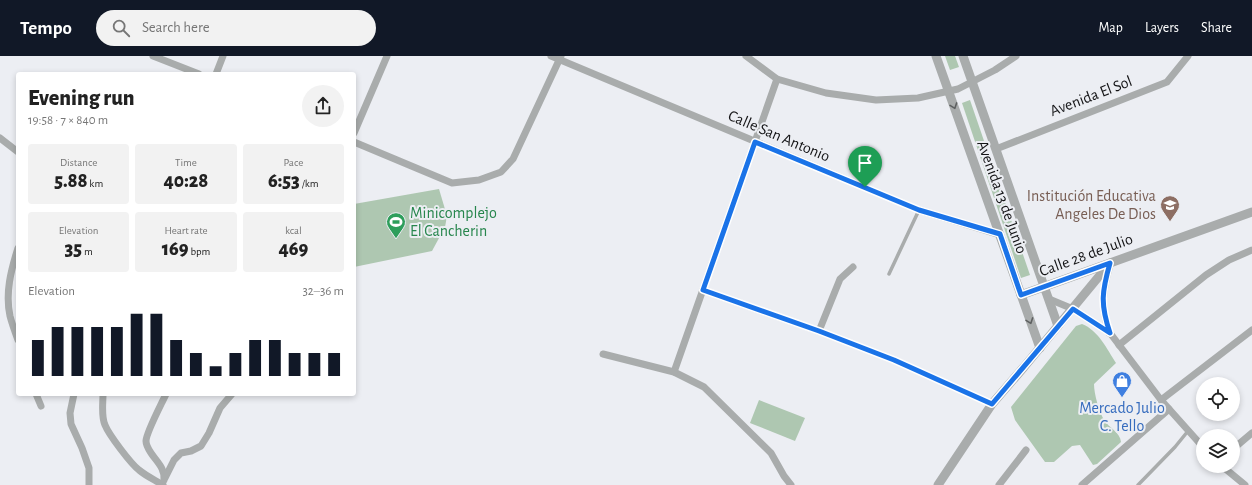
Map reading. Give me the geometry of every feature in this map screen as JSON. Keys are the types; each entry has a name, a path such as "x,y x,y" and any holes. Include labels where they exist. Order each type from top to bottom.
{"street":[{"path":"153,56 194,72"},
{"path":"217,72 223,56"},
{"path":"356,128 387,56"},
{"name":"Calle San Antonio","path":"551,56 560,58 755,142 919,210 1000,234"},
{"path":"746,56 777,79 826,93 876,100 918,98 958,89 995,70 1016,56"},
{"name":"Avenida 13 de Junio","path":"936,56 1040,348"},
{"name":"Avenida 13 de Junio","path":"963,56 1058,326"},
{"name":"Avenida El Sol","path":"996,149 1166,82 1188,56"},
{"path":"356,143 452,183 479,180 501,172 513,159 560,58"},
{"path":"674,372 777,79"},
{"path":"0,138 16,150"},
{"name":"Calle 28 de Julio","path":"1021,295 1252,212"},
{"path":"1119,345 1206,275 1229,260 1252,250"},
{"path":"16,256 10,278 8,300 10,317 16,334"},
{"path":"938,485 992,404 1110,263"},
{"path":"1110,263 1103,298 1104,316 1110,333 1161,400 1196,440"},
{"path":"819,331 840,279 853,267"},
{"path":"703,290 819,331 894,360 992,404"},
{"path":"1049,299 1073,309 1110,333"},
{"path":"1161,400 1252,330"},
{"path":"604,354 674,372 704,387 771,453 791,485"},
{"path":"37,396 41,406"},
{"path":"74,396 70,413 71,424 89,468 89,485"},
{"path":"103,396 105,424 121,450 138,470 164,483"},
{"path":"103,406 106,396"},
{"path":"164,483 162,469 157,460 149,451 146,440 152,423 165,396"},
{"path":"164,483 174,460 181,453 191,451 201,446 209,433 220,408 230,396"},
{"path":"1082,485 1169,409"},
{"path":"1240,443 1252,433"},
{"path":"999,485 1026,450"},
{"path":"1230,473 1245,485"}],"lane":[{"path":"889,274 919,210"},
{"path":"1138,485 1188,431"}],"green space":[{"path":"945,56 955,56 959,67 950,70"},
{"path":"970,100 1030,275 1021,278 962,103"},
{"name":"Minicomplejo El Cancherin","path":"439,189 447,216 445,227 432,251 356,267 356,204"},
{"path":"1082,324 1097,335 1106,346 1116,363 1094,384 1094,388 1097,402 1104,420 1119,435 1121,442 1097,464 1093,465 1080,445 1072,446 1054,462 1045,462 1015,420 1011,407 1076,326"},
{"path":"759,400 805,418 795,441 750,423"}],"place":[{"name":"Institución Educativa Angeles De Dios","path":"1170,222"},
{"name":"Minicomplejo El Cancherin","path":"396,239"},
{"name":"Mercado Julio C. Tello","path":"1122,398"}],"route":[{"path":"755,142 865,187 919,210 1000,234 1021,295 1110,263 1103,298 1104,316 1110,333 1073,309 992,404 894,360 819,331 703,290 755,142"}]}
